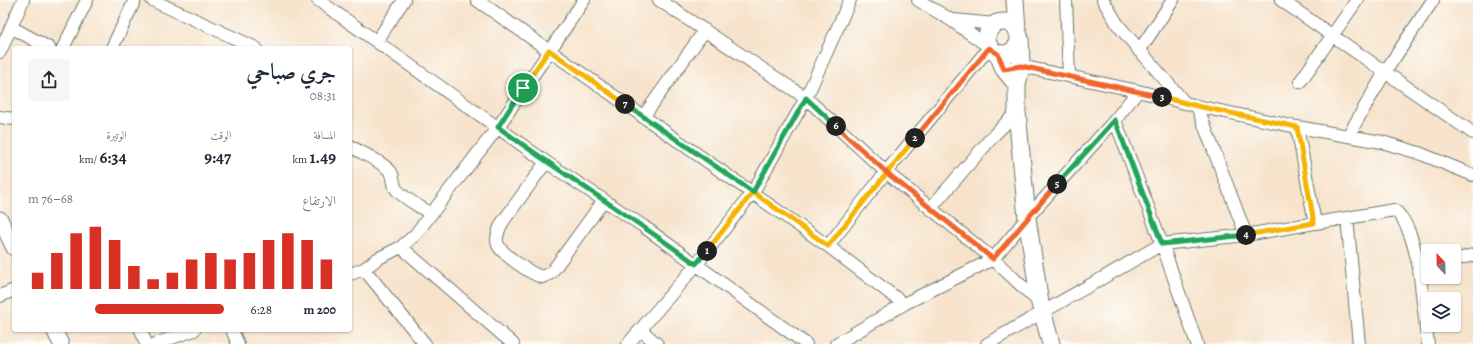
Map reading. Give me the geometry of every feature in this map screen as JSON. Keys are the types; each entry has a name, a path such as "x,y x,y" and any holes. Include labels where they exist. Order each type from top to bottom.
{"main road":[{"path":"998,23 1010,0"},
{"path":"1015,0 1021,66 1017,85 1018,112 1027,218 1041,308 1052,344"},
{"path":"995,54 1004,55 1010,53 1018,44 1018,34 1013,25 1007,22 998,23 990,28 987,33 986,40 995,54 1017,85"}],"street":[{"path":"0,52 24,0"},
{"path":"64,46 88,0"},
{"path":"113,46 135,0"},
{"path":"152,0 250,46"},
{"path":"318,0 546,162 696,264 806,344"},
{"path":"377,41 404,0"},
{"path":"477,0 643,117 753,192 828,246 904,304"},
{"path":"352,273 364,269 377,259 400,247 415,235 498,127 584,0"},
{"path":"659,0 806,98 886,172 993,259 1041,308"},
{"path":"628,344 696,264 753,192 806,98 850,0"},
{"path":"918,0 952,20 995,54 1021,66 1138,91 1197,106 1297,127 1400,146 1473,175"},
{"path":"1066,0 1069,76"},
{"path":"1103,0 1118,25 1184,102"},
{"path":"1139,51 1172,0"},
{"path":"1281,0 1473,133"},
{"path":"1300,82 1357,0"},
{"path":"1348,136 1385,72 1433,0"},
{"path":"952,20 998,23"},
{"path":"11,27 45,46"},
{"path":"643,117 705,30"},
{"path":"828,246 886,172 995,54"},
{"path":"836,344 904,304 993,259 1027,218 1115,120 1138,91"},
{"path":"1197,106 1246,235"},
{"path":"930,208 994,135 1018,112"},
{"path":"0,117 12,119"},
{"path":"1115,120 1162,244 1197,344"},
{"path":"1297,127 1314,223"},
{"path":"352,147 377,161 390,171 392,174 393,183 397,190 431,214"},
{"path":"546,162 502,223 498,232 498,245 504,253 526,269 542,277 551,273 604,200"},
{"path":"987,344 1041,308 1162,244 1246,235 1394,210 1399,213 1403,219 1421,261"},
{"path":"0,218 9,241"},
{"path":"1347,218 1359,344"},
{"path":"400,247 513,344"},
{"path":"1461,258 1473,255"},
{"path":"364,269 425,344"},
{"path":"1425,284 1428,344"},
{"path":"0,296 12,291"},
{"path":"641,330 657,344"},
{"path":"55,332 61,344"},
{"path":"142,332 146,344"},
{"path":"155,344 188,332"},
{"path":"233,332 238,344"}],"route":[{"path":"523,88 498,127 546,162 593,192 696,264 753,192 828,246 886,172 989,48 998,54 1004,69 1021,66 1297,127 1314,223 1246,235 1162,244 1115,120 1027,218 993,259 886,172 806,98 753,192 643,117 549,50 523,88"}]}
